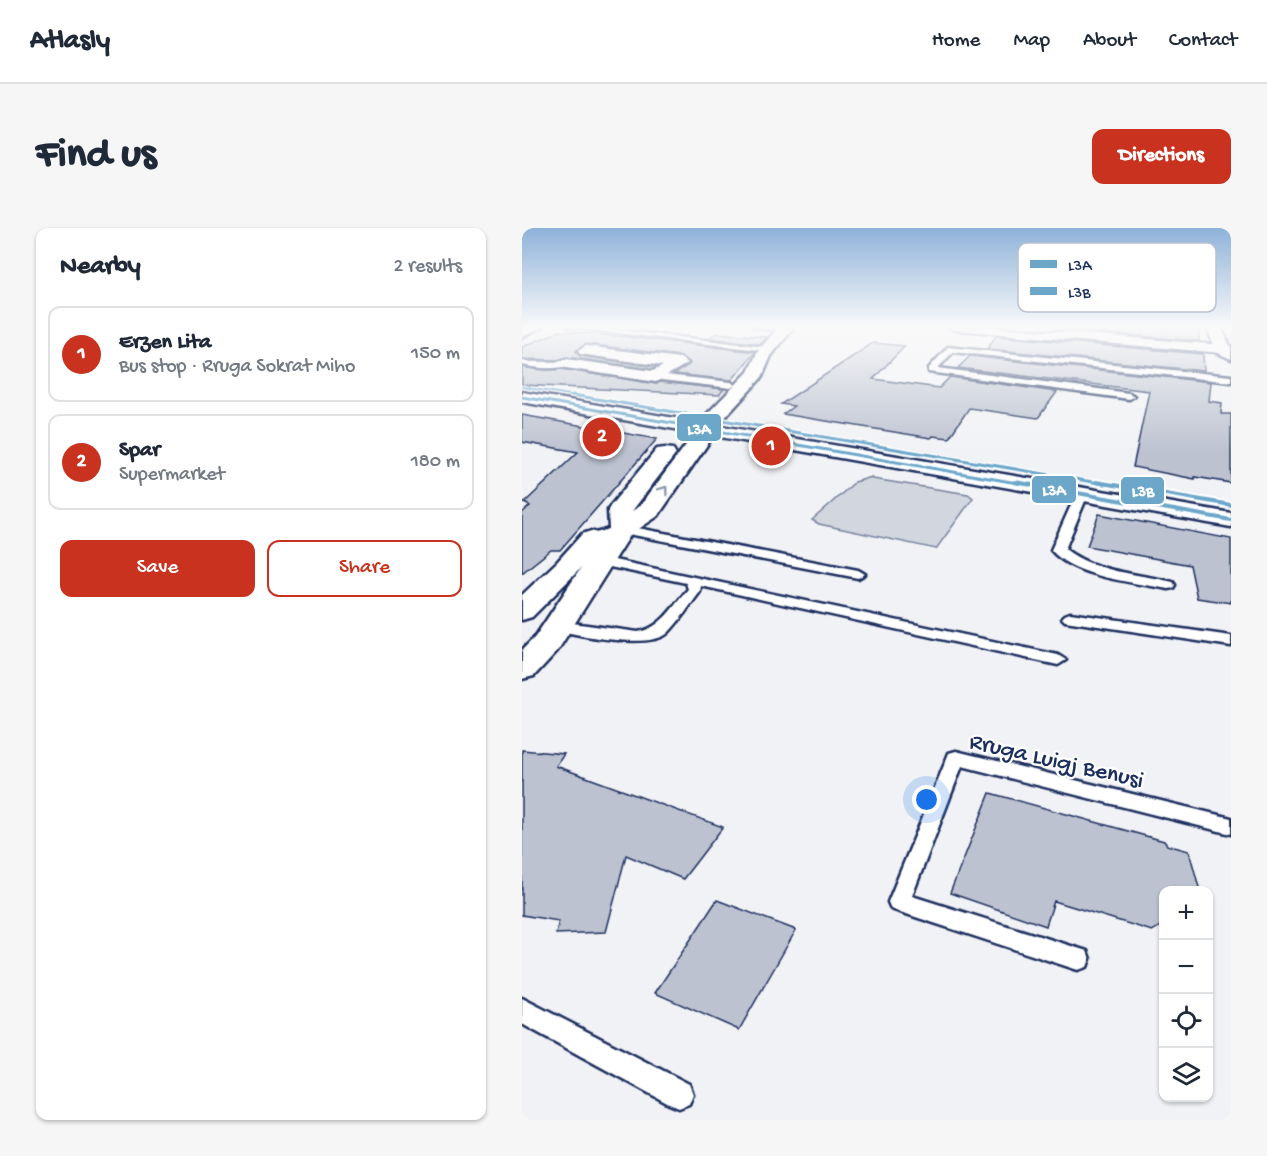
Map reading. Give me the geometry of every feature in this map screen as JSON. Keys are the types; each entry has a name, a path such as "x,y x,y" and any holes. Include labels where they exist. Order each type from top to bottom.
{"street":[{"path":"600,369 656,378 671,369"},
{"path":"522,611 589,552 649,511 701,423 731,385 755,369"},
{"path":"701,423 756,373 756,369"},
{"path":"522,387 701,423 1231,520"},
{"path":"522,398 701,423 1231,505"},
{"path":"522,669 547,643 558,626 589,552"}],"lane":[{"path":"933,369 932,370 1129,396"},
{"path":"1134,369 1231,379"},
{"path":"656,378 731,385"},
{"path":"1082,494 1058,550 1064,557 1085,566 1168,585"},
{"path":"622,530 858,574"},
{"path":"589,552 692,580 1058,660"},
{"path":"558,626 638,637 650,635 661,631 695,589 692,580"},
{"path":"1070,618 1231,641"},
{"name":"Rruga Luigj Benusi","path":"1078,960 899,902 957,758 1231,826"},
{"path":"522,1010 679,1094"}],"shaded area":[{"path":"872,477 968,494 973,498 936,549 819,524 812,520 855,482"}],"building":[{"path":"522,369 561,369 656,384 660,382 724,389 719,395 522,385"},
{"path":"683,369 741,369 732,380 674,374"},
{"path":"834,369 883,369 873,379 939,388 950,377 1057,392 1038,418 969,408 949,438 933,436 931,438 783,414 794,406 781,404"},
{"path":"963,369 1087,369 1211,382 1209,401 1222,403 1221,414 1231,414 1231,483 1195,477 1195,479 1133,467 1149,391"},
{"path":"1181,369 1204,369 1204,371"},
{"path":"522,415 657,439 560,550 551,550 522,573 522,513 530,506 524,503 578,452 522,442"},
{"path":"1099,514 1231,539 1231,603 1197,598 1190,565 1087,546"},
{"path":"522,750 564,754 556,766 723,827 683,879 626,855 606,932 556,934 559,921 522,915"},
{"path":"990,793 1164,841 1167,845 1189,851 1199,886 1159,886 1159,927 1152,931 1054,901 1046,926 950,893"},
{"path":"717,900 796,930 739,1030 655,993"}],"transit line":[{"name":"L3B","path":"522,387 1231,505"},
{"name":"L3A","path":"522,397 1231,520"}],"place":[{"name":"Spar","path":"602,437"},
{"name":"Erzen Lita","path":"771,446"}]}
